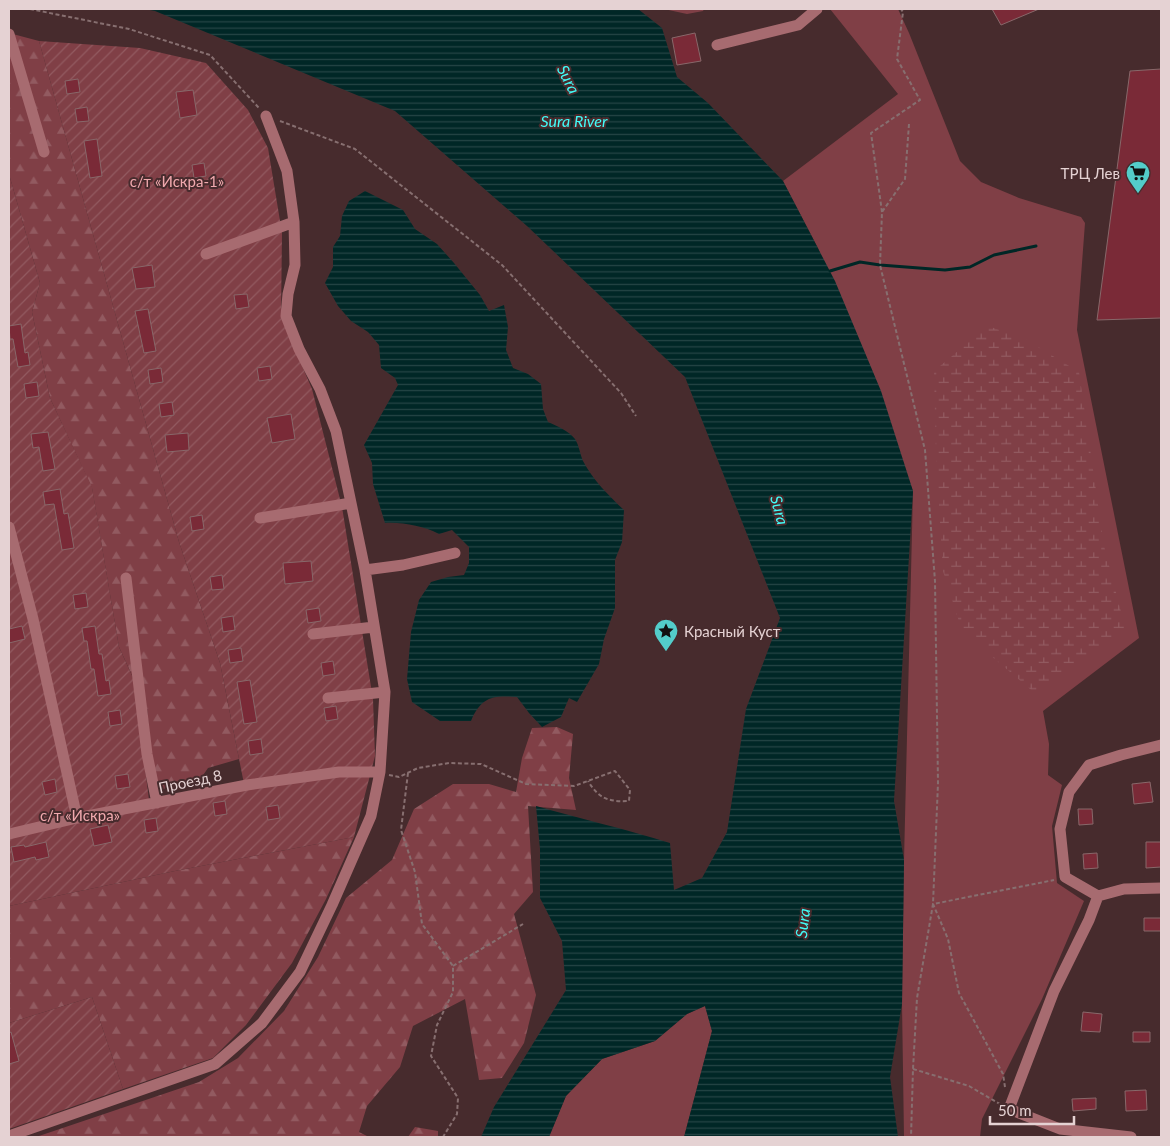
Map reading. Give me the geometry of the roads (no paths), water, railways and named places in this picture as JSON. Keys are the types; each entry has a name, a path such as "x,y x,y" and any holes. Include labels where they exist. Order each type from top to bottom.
{"street":[{"path":"717,44 798,25 817,9"},
{"path":"9,34 44,152"},
{"path":"9,1136 215,1064 262,1023 300,972 332,906 371,816 380,772 385,692 365,570 336,431 320,389 299,349 286,316 288,294 295,265 294,222 288,171 266,116"},
{"path":"206,254 294,222"},
{"path":"260,518 351,503"},
{"path":"9,527 33,619 77,818"},
{"path":"365,570 403,566 455,553"},
{"path":"126,578 147,754 157,803"},
{"path":"313,634 374,627"},
{"path":"328,698 385,692"},
{"path":"1161,745 1089,765 1069,792 1060,829 1065,877 1101,895 1124,889 1161,888"},
{"name":"Проезд 8","path":"9,833 256,784 339,772 380,772"},
{"path":"1101,895 1054,991 1009,1109 1060,1129 1131,1137"}],"water":[{"name":"Sura River","path":"145,9 638,9 662,28 677,77 708,103 783,181 835,281 881,391 913,491 894,801 904,860 902,1004 890,1077 898,1137 684,1137 712,1031 705,1006 687,1014 655,1041 602,1059 566,1096 549,1137 481,1137 494,1107 566,990 562,941 540,898 540,849 536,806 670,843 674,890 702,878 727,832 746,709 780,618 685,377 527,226 395,111 155,11"},
{"path":"365,191 403,210 415,229 437,244 454,263 480,295 489,311 504,305 508,327 506,350 513,368 528,374 541,384 543,409 548,422 566,431 575,439 583,461 596,481 624,510 622,542 615,560 615,608 604,639 599,664 577,702 569,698 561,717 542,727 517,697 494,697 488,699 479,707 471,721 440,721 412,702 407,679 411,632 419,600 431,582 464,575 469,563 469,547 452,530 439,534 413,525 385,523 373,484 372,463 364,445 398,385 395,378 381,368 379,345 368,332 351,321 338,306 325,283 333,267 333,247 340,236 342,216 349,201"}],"waterway":[{"path":"830,271 860,262 945,270 970,267 994,255 1036,246"}],"place":[{"name":"ТРЦ Лев","path":"1138,194"},
{"name":"Красный Куст","path":"666,652"}],"water label":[{"name":"Sura","path":"569,79"},
{"name":"Sura","path":"780,510"},
{"name":"Sura","path":"802,923"}],"park label":[{"name":"с/т «Искра-1»","path":"177,181"},
{"name":"с/т «Искра»","path":"80,815"}]}
